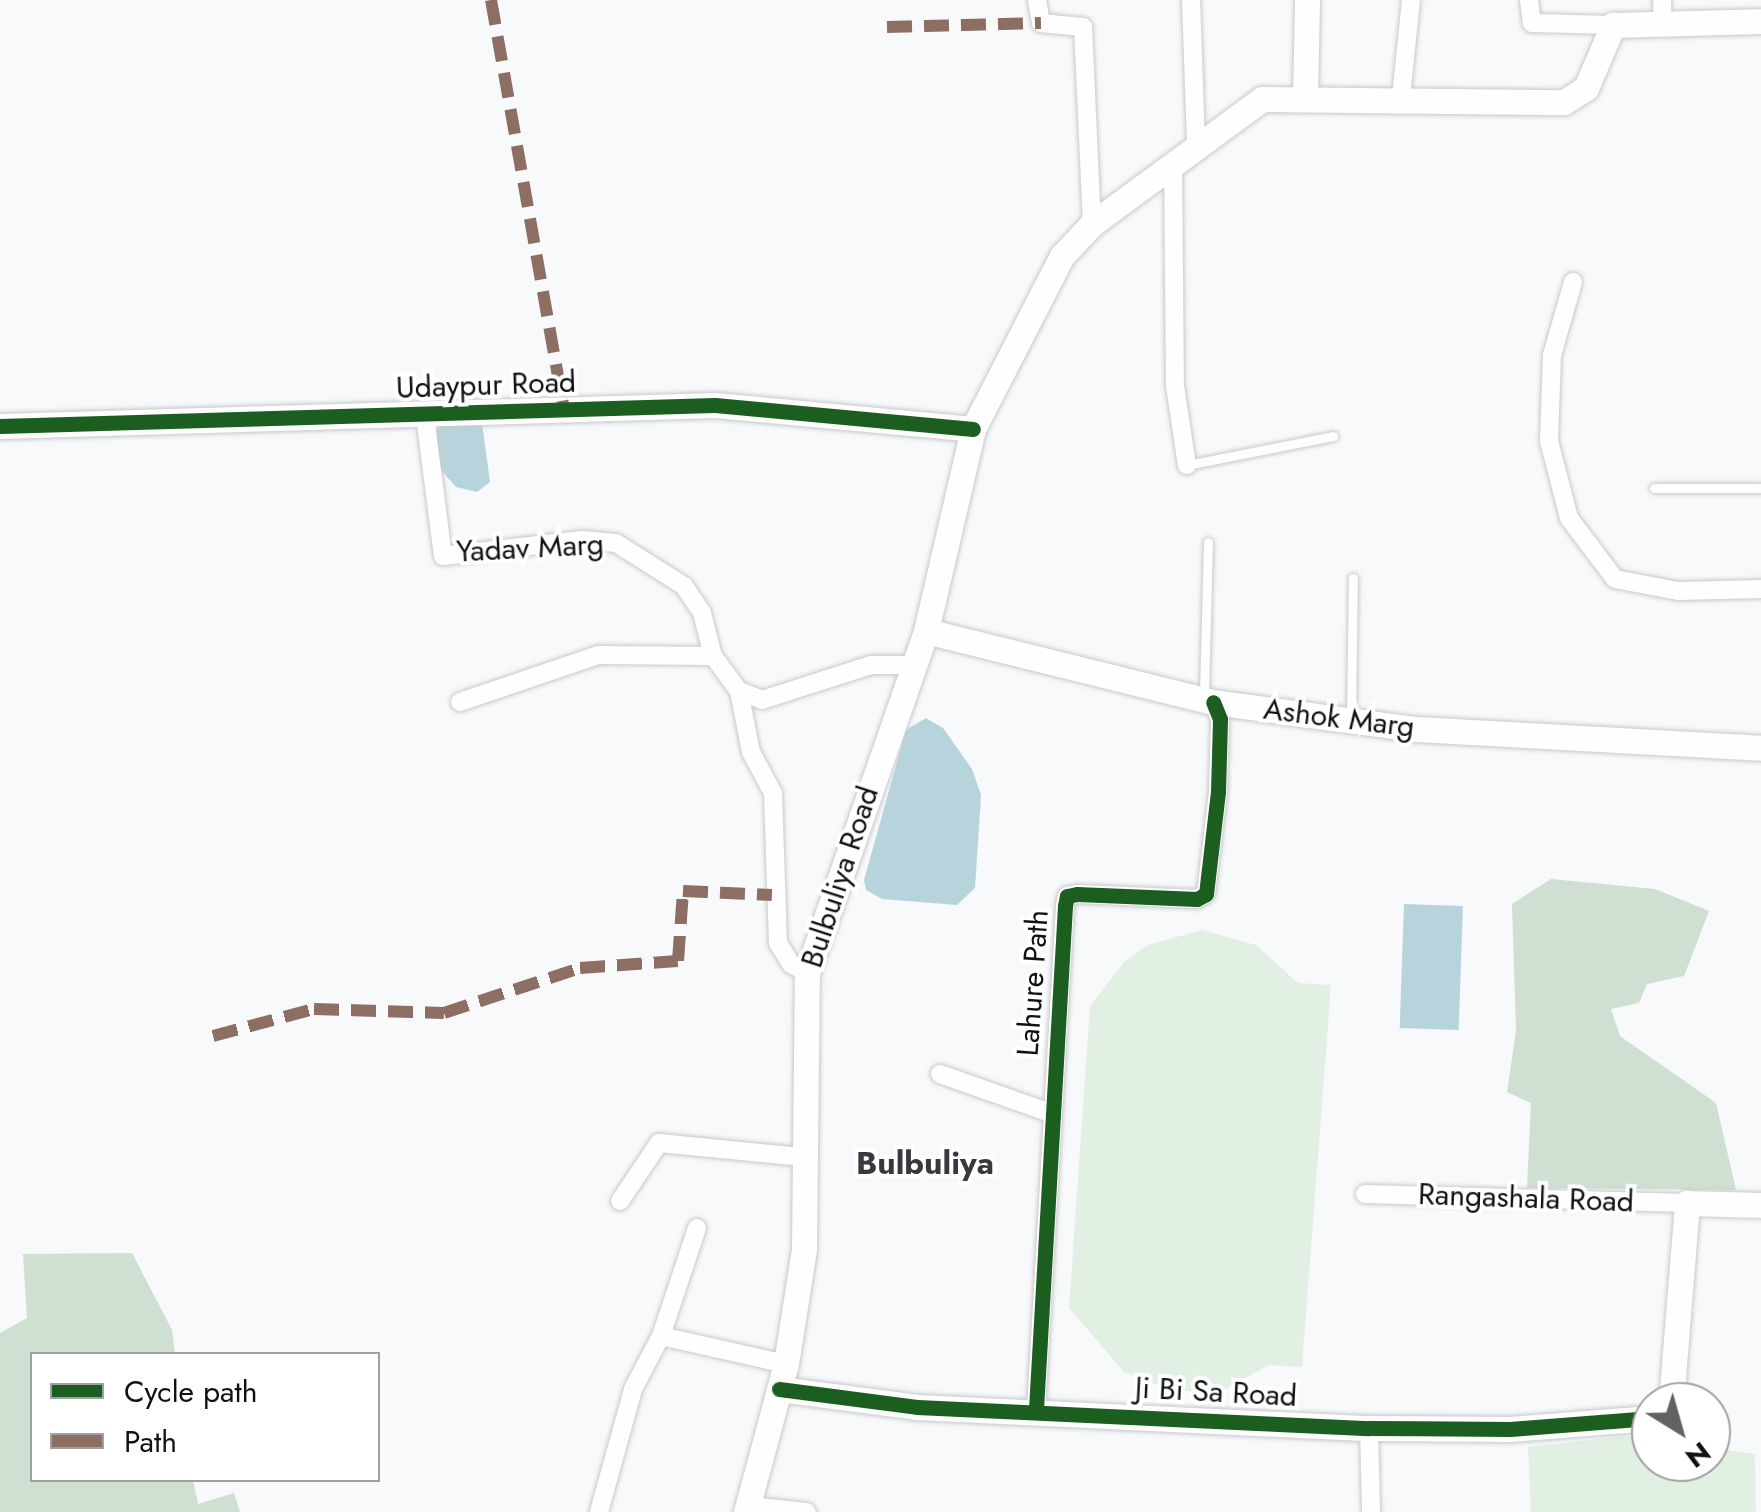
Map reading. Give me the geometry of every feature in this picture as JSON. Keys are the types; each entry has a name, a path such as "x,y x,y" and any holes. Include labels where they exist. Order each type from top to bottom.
{"street":[{"path":"1037,0 1040,23 1083,26 1092,224"},
{"path":"1191,0 1196,144"},
{"path":"1305,98 1306,0"},
{"path":"1401,97 1411,0"},
{"path":"1529,0 1532,23 1613,25 1663,12 1761,21"},
{"name":"Bulbuliya Road","path":"747,1509 786,1364 804,1249 807,973 910,665 926,631 973,429 1062,256 1092,224 1262,99 1401,97 1564,102 1586,88 1613,25"},
{"path":"1173,161 1175,386 1187,465"},
{"path":"1573,282 1552,355 1549,440 1569,518 1615,579 1678,591 1761,589"},
{"name":"Udaypur Road","path":"0,426 715,405 973,429"},
{"name":"Yadav Marg","path":"426,416 443,556 582,540 616,544 684,586 702,613 713,656 739,691"},
{"name":"Ashok Marg","path":"926,631 1208,701 1350,720 1761,748"},
{"path":"460,702 598,655 713,656"},
{"path":"739,691 762,700 871,665 910,665"},
{"path":"739,691 750,752 773,794 778,943 791,964 807,973"},
{"name":"Lahure Path","path":"1036,1409 1050,1113 1067,896 1197,899 1210,884 1220,720 1208,701"},
{"path":"940,1074 1050,1113"},
{"path":"620,1202 659,1143 803,1157"},
{"name":"Rangashala Road","path":"1365,1194 1687,1203"},
{"path":"1672,1382 1687,1203 1761,1205"},
{"path":"598,1512 633,1389 662,1336 698,1228"},
{"path":"662,1336 786,1364"},
{"name":"Ji Bi Sa Road","path":"779,1389 917,1407 1036,1409 1369,1428 1510,1429 1631,1420"},
{"path":"1369,1428 1370,1512"},
{"path":"747,1509 807,1512"}],"lane":[{"path":"1187,465 1334,436"},
{"path":"1654,488 1761,488"},
{"path":"1208,542 1208,701"},
{"path":"1350,720 1354,578"}],"shaded area":[{"path":"1202,930 1256,945 1298,983 1331,985 1302,1367 1269,1365 1227,1388 1177,1392 1124,1372 1069,1308 1090,1006 1125,961 1148,945"},
{"path":"1631,1437 1631,1482 1731,1482 1731,1451 1755,1454 1756,1512 1531,1512 1528,1447"}],"green space":[{"path":"1551,879 1655,889 1709,911 1684,976 1647,984 1639,1003 1611,1009 1620,1036 1716,1103 1736,1190 1527,1188 1531,1103 1507,1092 1516,1031 1512,904"},
{"path":"132,1253 172,1330 175,1352 30,1352 30,1482 193,1482 198,1504 234,1493 240,1512 0,1512 0,1333 27,1318 23,1254"}],"water":[{"path":"482,423 490,482 477,492 456,487 440,469 436,432 440,426"},
{"path":"926,718 943,728 972,769 981,795 975,888 957,905 882,899 866,890 864,880 906,730"},
{"path":"1404,904 1463,906 1459,1030 1400,1028"}],"marked path":[{"path":"491,0 564,409"},
{"path":"887,27 1041,23"},
{"path":"213,1036 314,1009 444,1013 580,968 678,961 683,891 772,895"}],"cycle path":[{"path":"0,426 715,405 973,429"},
{"path":"1036,1409 1067,896 1197,899 1206,894 1218,792 1220,719 1213,702"},
{"path":"779,1389 917,1407 1369,1428 1510,1429 1631,1420"}],"district":[{"name":"Bulbuliya","path":"925,1163"}]}
